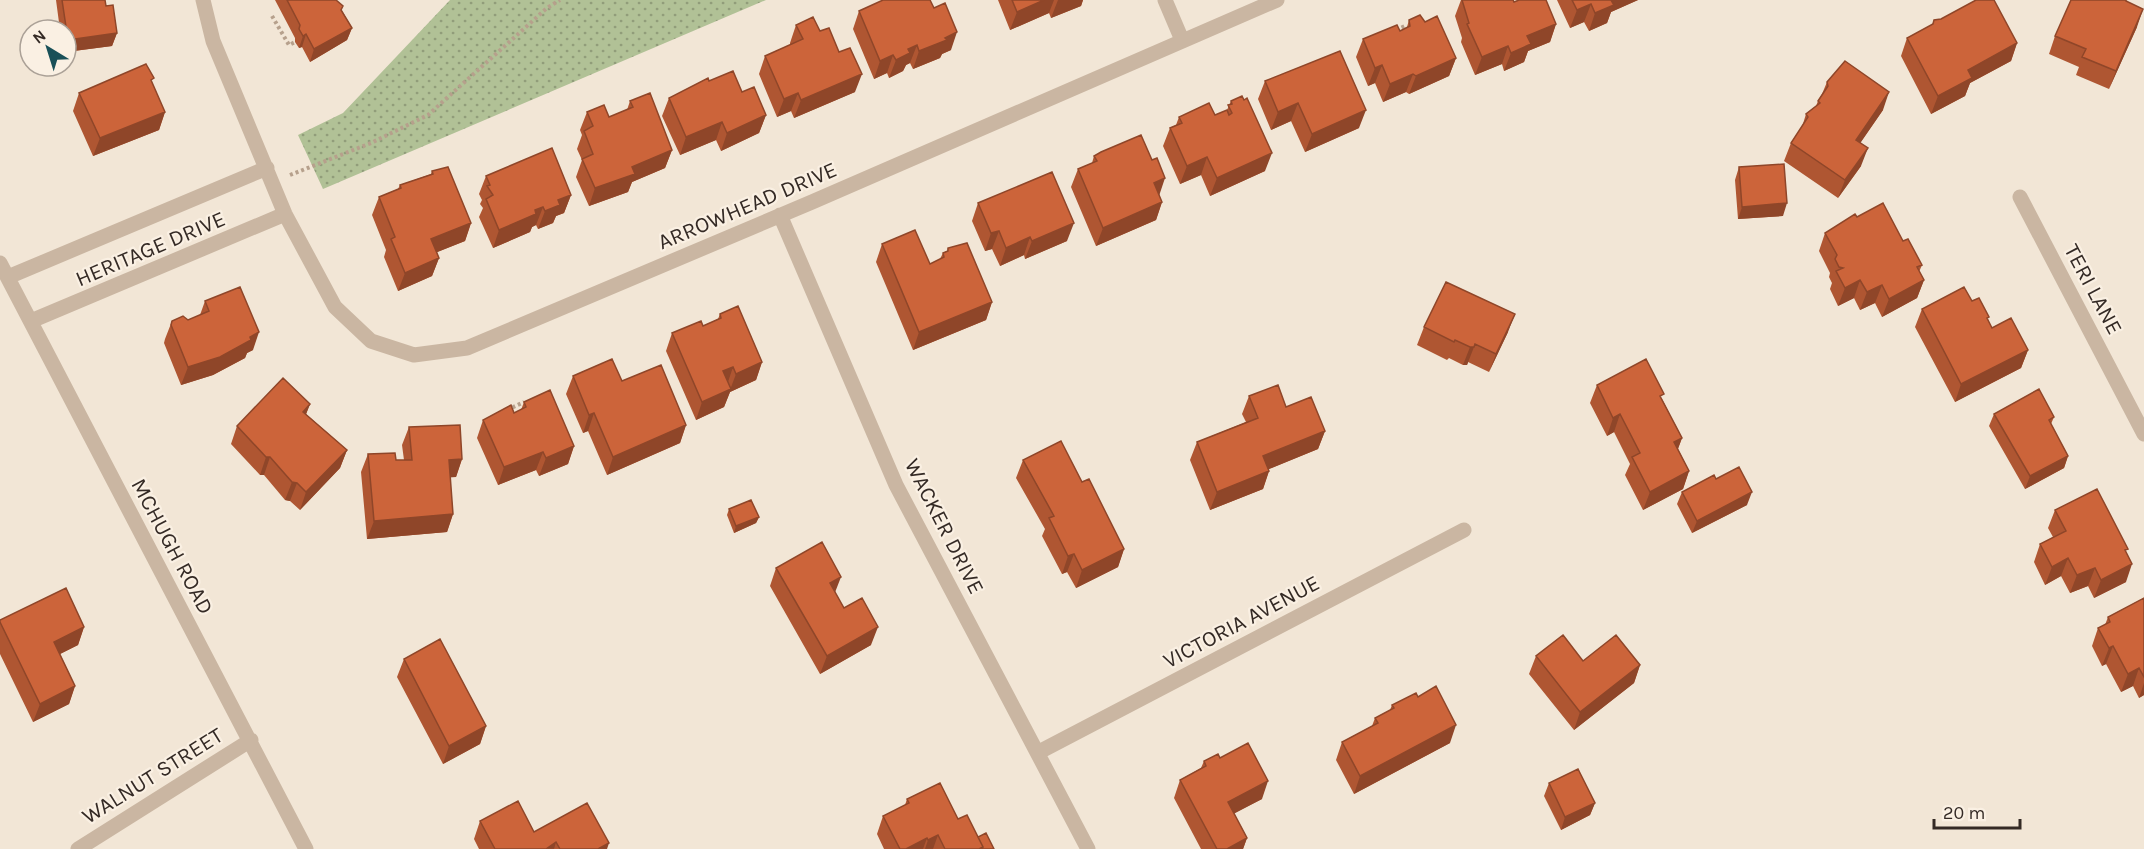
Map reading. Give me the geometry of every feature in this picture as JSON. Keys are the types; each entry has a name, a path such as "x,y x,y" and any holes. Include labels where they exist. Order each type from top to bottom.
{"street":[{"name":"ARROWHEAD DRIVE","path":"203,0 213,41 285,214 335,307 371,341 414,355 467,348 1277,0"},
{"path":"1165,0 1182,40"},
{"path":"8,277 267,168"},
{"name":"TERI LANE","path":"2020,197 2144,434"},
{"name":"HERITAGE DRIVE","path":"32,321 285,214"},
{"name":"WACKER DRIVE","path":"780,215 896,485 1039,752 1088,849"},
{"name":"MCHUGH ROAD","path":"0,263 306,849"},
{"name":"VICTORIA AVENUE","path":"1039,752 1464,531"},
{"name":"WALNUT STREET","path":"78,849 251,740"}],"path":[{"path":"307,167 371,142 428,115 547,8 560,0"},
{"path":"272,16 289,45 295,42"},
{"path":"1385,34 1405,26 1409,35"},
{"path":"501,416 524,402"}],"green space":[{"path":"450,0 766,0 323,189 298,135 343,113"}],"building":[{"path":"62,0 105,0 106,6 113,5 117,33 78,39 78,18 65,18"},
{"path":"287,0 336,0 343,6 341,10 352,28 314,49 306,34 303,36 299,29 300,25"},
{"path":"883,0 930,0 934,8 945,3 957,32 945,38 947,40 919,51 917,45 908,49 910,53 896,60 893,55 880,61 859,11"},
{"path":"1012,0 1044,0 1017,12"},
{"path":"1462,0 1513,0 1514,2 1546,0 1556,24 1527,36 1531,44 1511,53 1508,46 1482,57 1467,24 1469,23"},
{"path":"1572,0 1611,0 1614,5 1595,13 1591,4 1577,10"},
{"path":"1976,0 1994,0 2017,43 1968,70 1972,78 1938,96 1907,38 1933,24 1934,20 1941,19"},
{"path":"2071,0 2126,0 2143,9 2116,71 2082,57 2086,49 2055,36"},
{"path":"1420,15 1425,22 1437,16 1456,58 1416,76 1413,74 1390,84 1382,65 1375,68 1363,39 1397,25 1400,31 1410,26 1409,20"},
{"path":"813,17 820,31 829,28 839,52 850,48 862,74 801,100 798,93 784,99 765,56 803,39 796,25"},
{"path":"1340,51 1366,110 1312,134 1298,103 1278,112 1265,81"},
{"path":"1845,61 1889,92 1856,140 1868,148 1845,180 1791,143 1808,117 1806,114 1820,103 1818,101 1828,86 1827,82"},
{"path":"146,64 154,78 151,80 165,112 100,138 79,93"},
{"path":"733,71 742,92 754,87 766,115 727,133 722,122 686,137 669,98 708,78 709,81"},
{"path":"650,93 672,150 632,167 635,174 595,188 582,159 593,154 584,131 593,126 587,112 604,105 609,117 633,107 630,101"},
{"path":"1242,96 1244,100 1247,98 1272,153 1217,178 1207,157 1187,166 1170,128 1182,123 1179,117 1209,103 1215,115 1227,110 1229,115 1232,113 1228,105"},
{"path":"1141,135 1152,160 1157,158 1165,178 1154,183 1162,202 1103,228 1078,169 1097,161 1094,156 1101,152"},
{"path":"552,148 571,195 558,200 560,205 545,211 543,207 535,210 536,214 499,230 486,199 493,195 487,186 490,185 486,176"},
{"path":"1784,164 1787,203 1742,207 1739,167"},
{"path":"448,167 471,223 431,239 439,258 405,273 391,239 395,237 379,197 401,188 400,185 433,174 432,171"},
{"path":"1052,172 1074,223 1032,241 1030,237 1006,248 999,231 991,233 978,203"},
{"path":"1883,203 1903,241 1908,239 1922,265 1917,267 1924,280 1889,299 1882,285 1867,292 1860,280 1845,288 1836,271 1843,268 1839,267 1835,259 1837,255 1825,233 1855,214 1857,217"},
{"path":"915,230 930,264 944,257 943,253 948,251 948,248 967,243 992,302 919,332 882,244"},
{"path":"1446,282 1515,314 1496,354 1475,344 1474,347 1470,347 1455,340 1454,342 1424,327"},
{"path":"240,287 259,332 250,337 251,340 220,357 188,367 171,325 172,321 183,316 188,320 209,311 205,301"},
{"path":"1964,287 1972,301 1979,298 1992,328 2011,318 2028,350 1961,384 1922,309"},
{"path":"738,306 762,362 736,374 733,367 723,371 731,389 702,402 672,333 701,321 703,326 721,318 720,314"},
{"path":"612,359 622,381 661,365 686,425 613,457 594,413 589,415 573,376"},
{"path":"1646,359 1664,394 1660,396 1682,438 1674,442 1689,471 1650,492 1632,457 1640,453 1620,414 1613,418 1597,385"},
{"path":"283,378 310,404 303,412 347,450 306,492 297,483 292,482 270,457 266,457 237,426"},
{"path":"1278,385 1286,407 1311,397 1325,431 1263,456 1269,471 1217,492 1197,442 1258,418 1249,396"},
{"path":"2039,389 2054,417 2049,420 2068,456 2030,476 1994,414"},
{"path":"550,390 574,446 546,458 543,452 504,467 483,420 511,405 514,413 526,407 524,402"},
{"path":"460,425 462,459 449,460 453,514 374,521 368,454 395,453 396,460 412,460 409,427"},
{"path":"1061,441 1082,482 1089,479 1124,549 1082,570 1074,554 1068,556 1049,518 1054,516 1023,460"},
{"path":"1739,467 1752,492 1697,521 1682,492 1714,475 1716,479"},
{"path":"2097,489 2128,549 2125,550 2132,564 2101,580 2095,568 2077,575 2068,558 2052,567 2040,544 2066,531 2055,510"},
{"path":"751,500 759,517 736,526 729,509"},
{"path":"822,542 841,577 830,583 844,608 862,598 878,627 827,656 776,568"},
{"path":"66,588 84,627 54,642 75,686 40,704 0,620"},
{"path":"2144,598 2144,677 2139,668 2128,674 2113,646 2109,648 2098,628 2110,622 2108,617"},
{"path":"1563,635 1583,661 1616,635 1640,665 1580,712 1536,656"},
{"path":"440,639 486,726 449,746 404,659"},
{"path":"1436,686 1456,725 1360,776 1342,742 1378,723 1375,718 1394,708 1392,705 1416,693 1418,697"},
{"path":"1248,743 1268,781 1228,802 1247,838 1227,849 1217,849 1180,780 1206,766 1204,761 1218,754 1220,758"},
{"path":"1578,769 1595,803 1565,817 1549,783"},
{"path":"940,783 958,819 967,815 983,847 945,849 938,835 906,849 900,849 883,816 909,803 907,799"},
{"path":"518,801 534,832 587,803 609,843 598,849 560,849 556,842 546,849 495,849 480,821"},
{"path":"986,833 994,849 982,849 978,837"}]}
